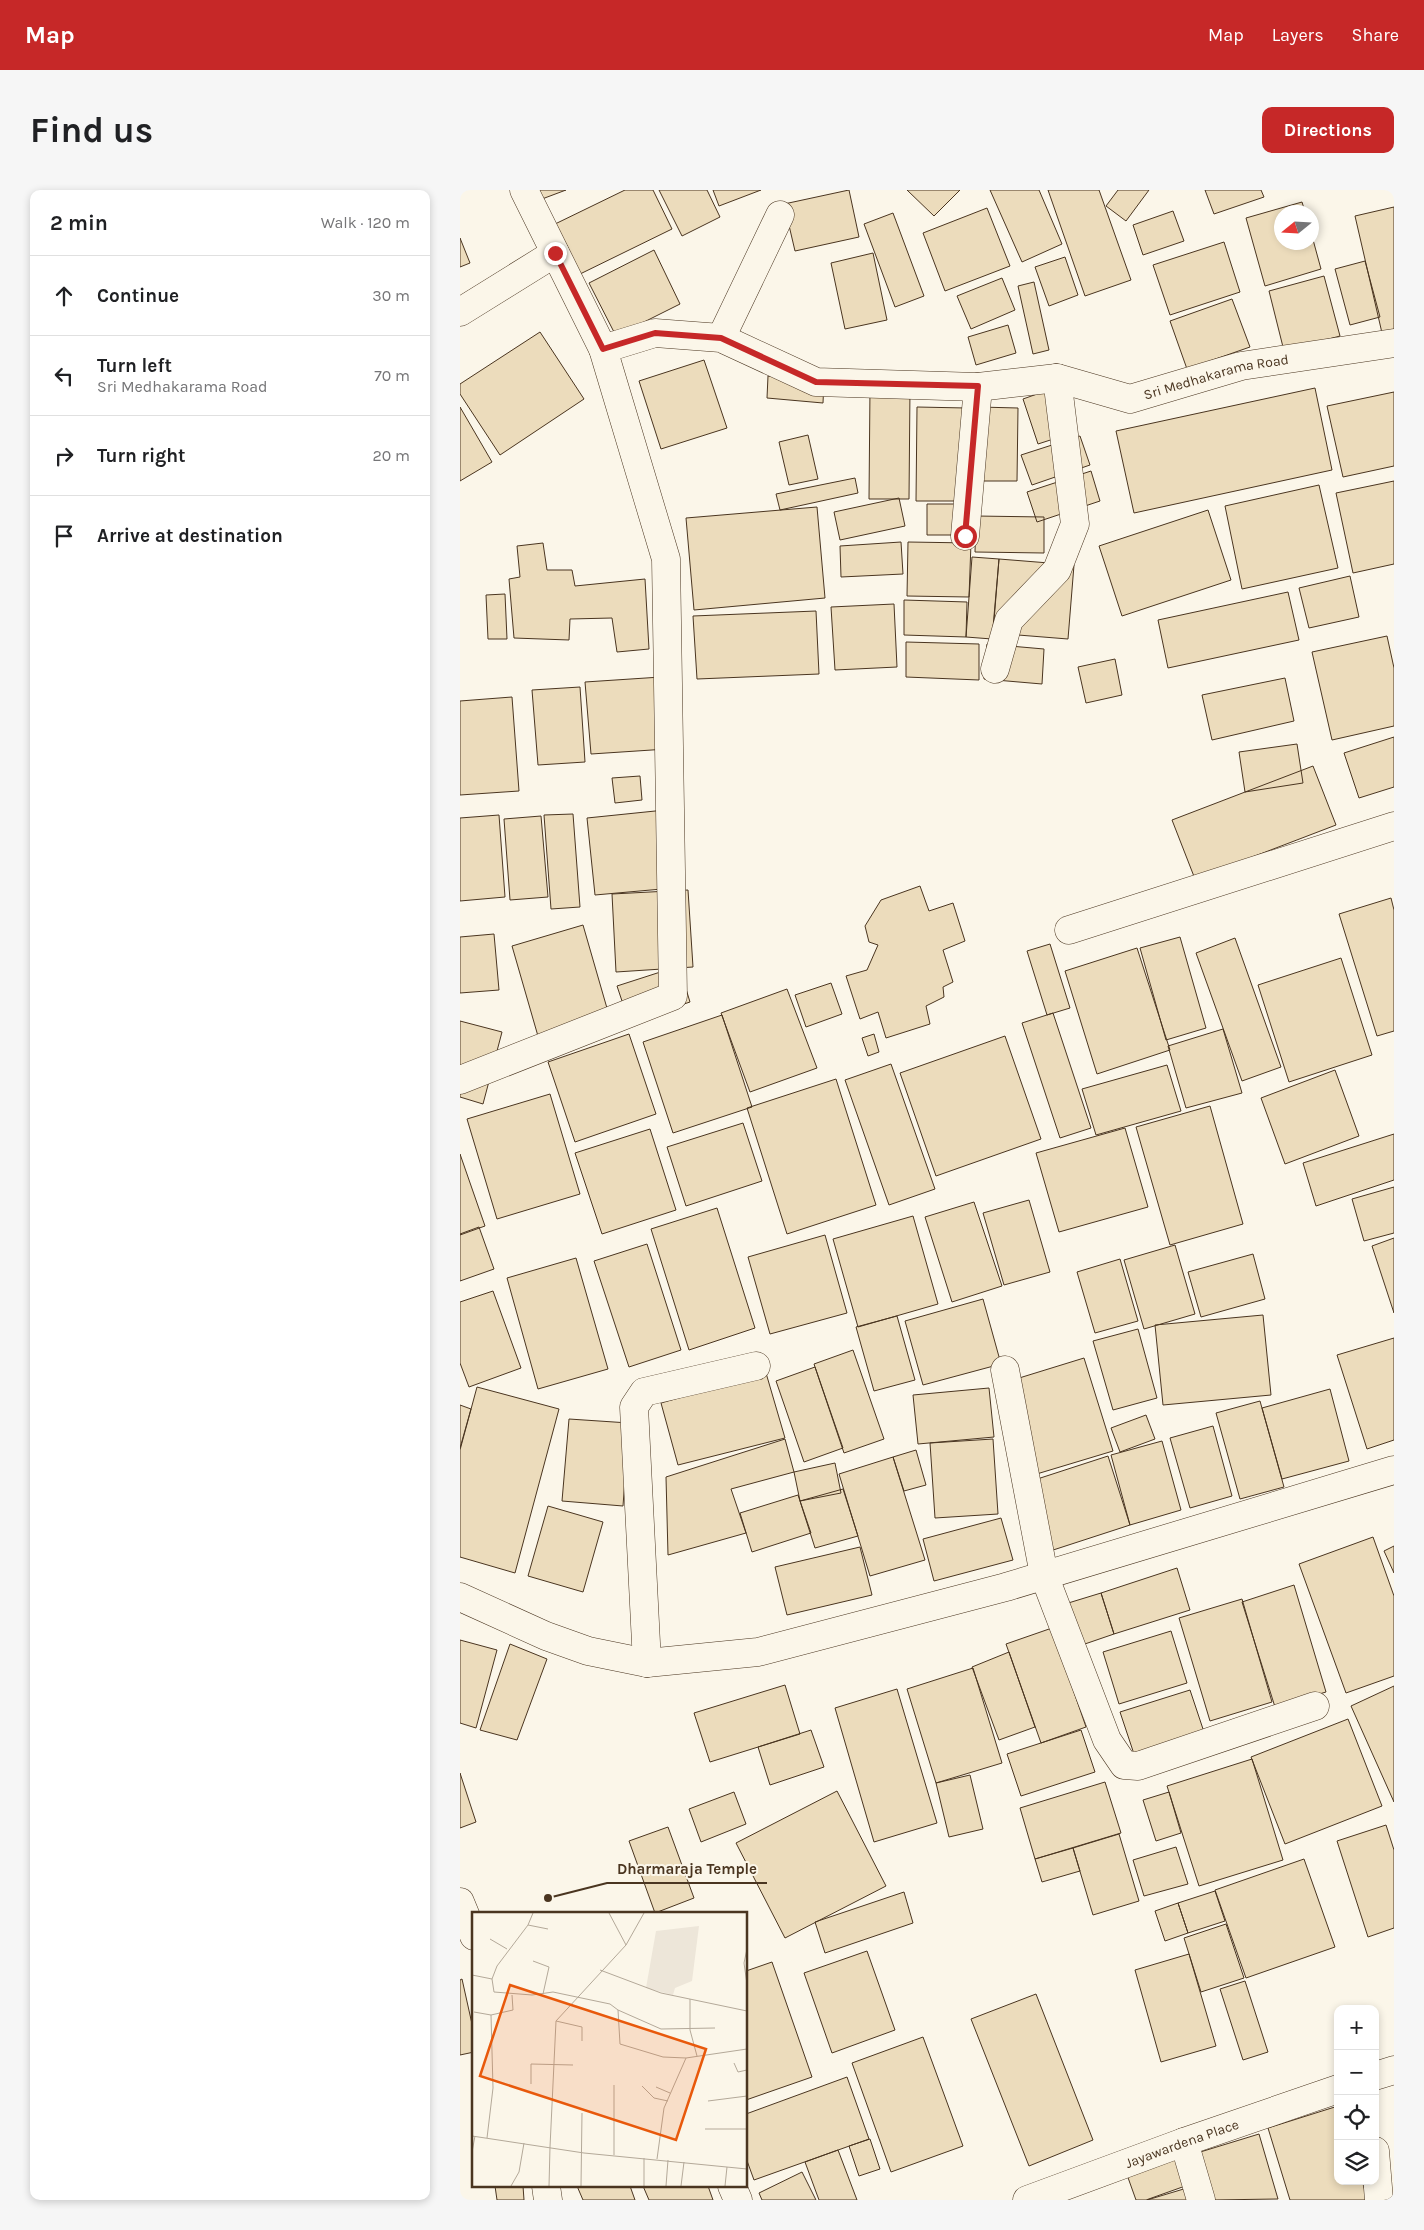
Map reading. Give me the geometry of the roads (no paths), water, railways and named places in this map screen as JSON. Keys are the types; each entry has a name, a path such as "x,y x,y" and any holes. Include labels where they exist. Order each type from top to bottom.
{"street":[{"path":"460,1080 673,996 666,559 603,349 524,190"},
{"path":"721,338 780,215"},
{"path":"460,312 555,253"},
{"name":"Sri Medhakarama Road","path":"603,349 655,333 721,338 816,382 978,386 1057,378 1130,399 1241,366 1394,343"},
{"path":"995,669 1008,620 1057,570 1075,524 1057,378"},
{"path":"965,536 978,386"},
{"path":"1069,930 1394,826"},
{"path":"648,1663 634,1407 644,1392 756,1366"},
{"path":"1005,1370 1044,1575 1107,1740 1124,1765 1138,1766 1315,1706"},
{"path":"460,1597 546,1636 588,1650 648,1663 758,1652 1006,1587 1394,1470"},
{"path":"460,1902 472,1931"},
{"path":"1379,2075 1394,2070"},
{"name":"Jayawardena Place","path":"1027,2200 1184,2142 1334,2090"},
{"path":"1184,2142 1201,2200"},
{"path":"1378,2185 1379,2200"},
{"path":"733,2188 738,2200"}],"place":[{"name":"Dharmaraja Temple","path":"548,1898"}]}
